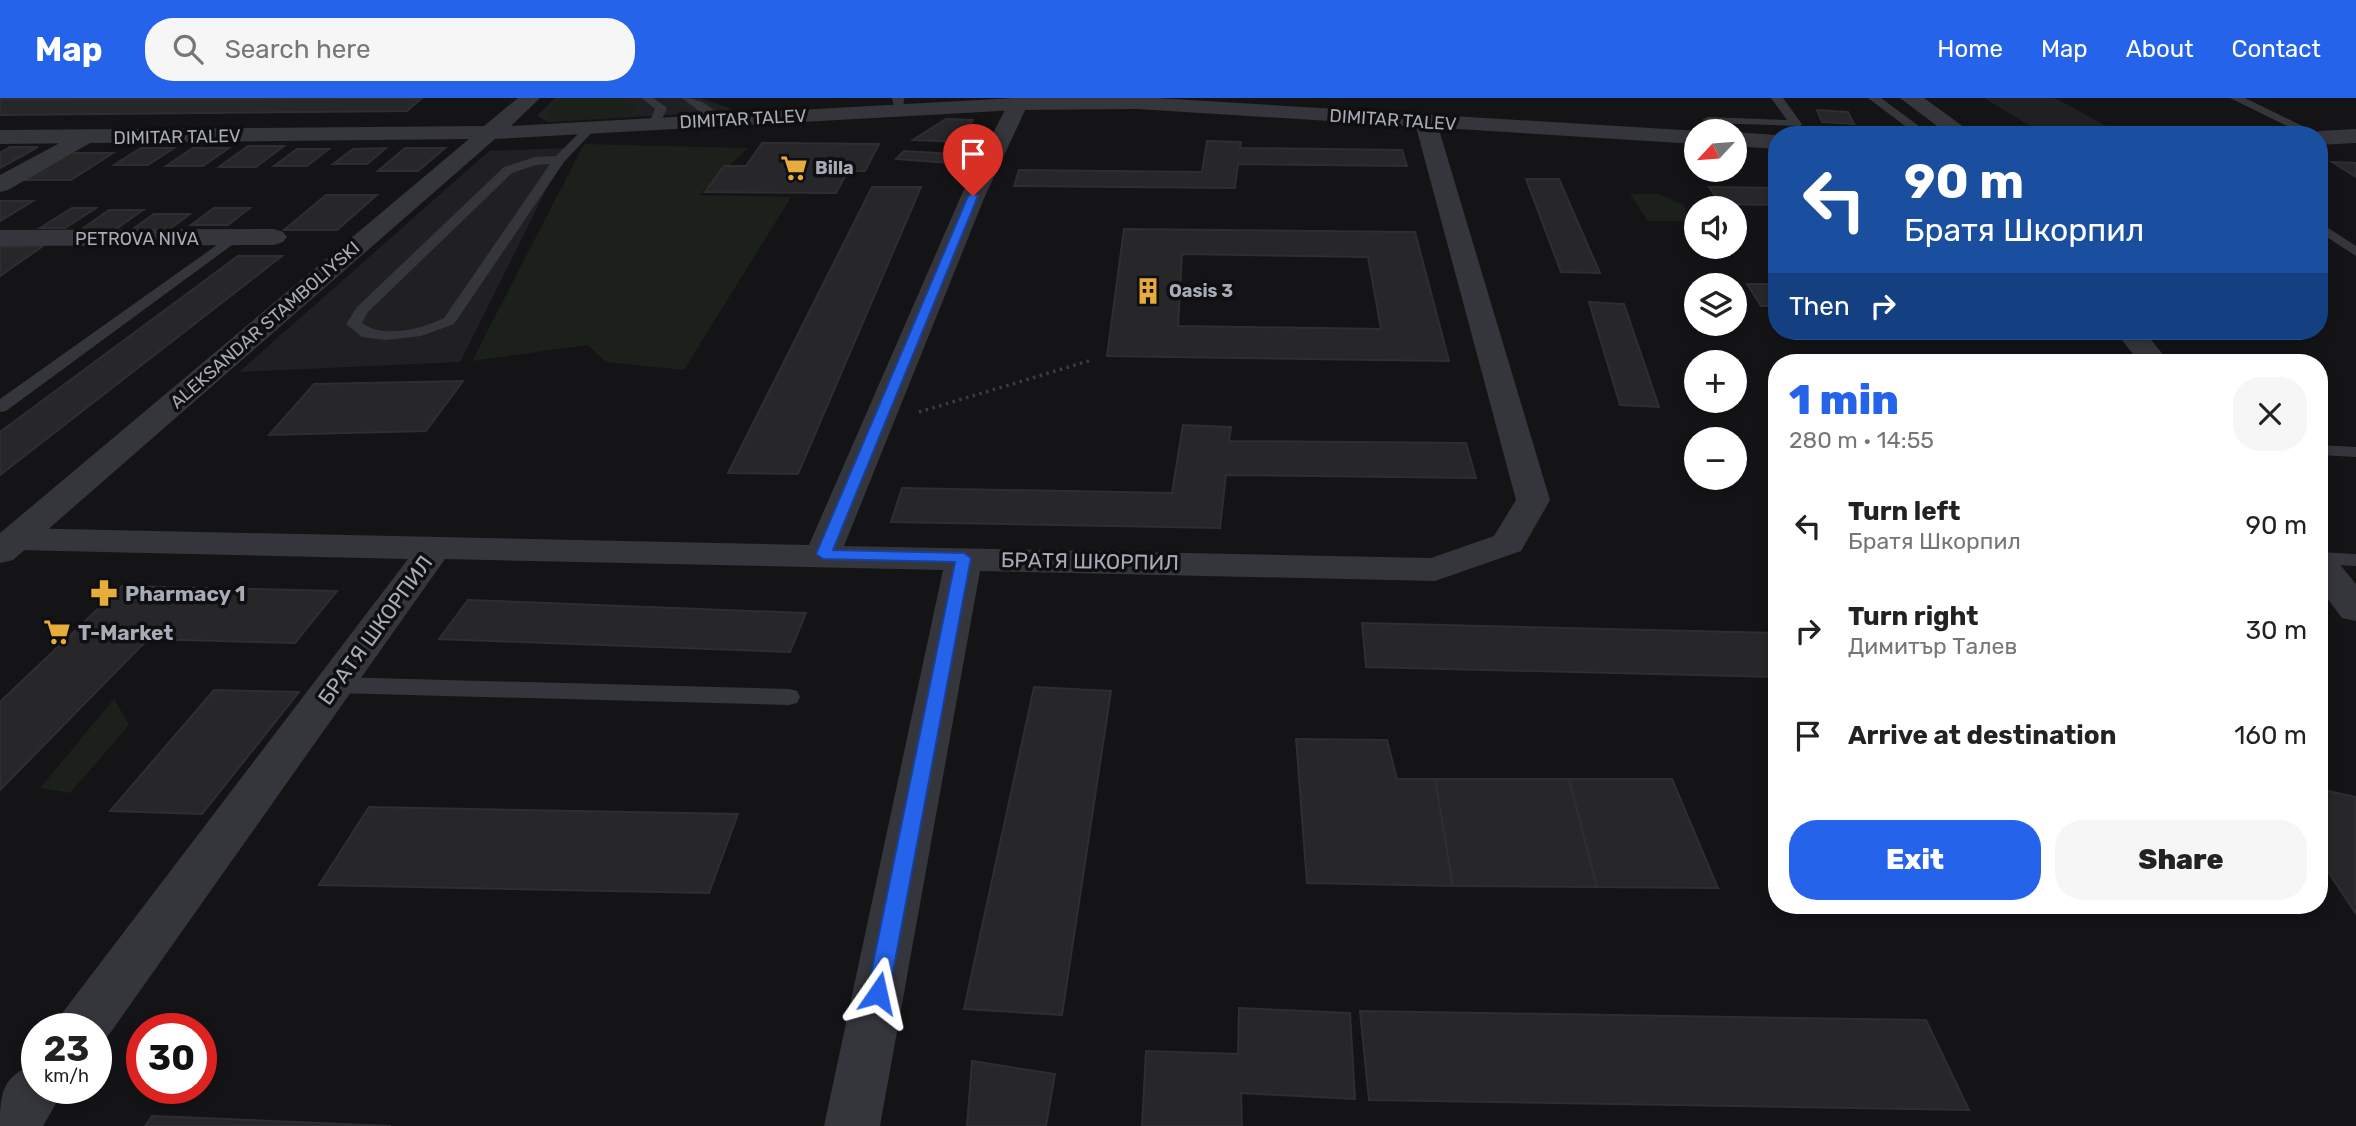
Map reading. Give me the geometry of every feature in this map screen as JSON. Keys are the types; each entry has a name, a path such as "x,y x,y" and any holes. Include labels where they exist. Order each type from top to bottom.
{"street":[{"name":"ALEKSANDAR STAMBOLIYSKI","path":"8,545 530,98"},
{"path":"1910,98 1951,126"},
{"name":"DIMITAR TALEV","path":"0,137 489,133 717,120 898,104 1091,101 1426,123 1684,125"},
{"path":"823,554 973,196 1018,104"},
{"name":"БРАТЯ ШКОРПИЛ","path":"94,1013 435,548 823,554 1434,570 1508,543 1533,500 1426,123"},
{"path":"0,186 82,138"},
{"path":"1747,140 1768,141"},
{"name":"PETROVA NIVA","path":"0,239 274,237"},
{"path":"2136,340 2148,354"},
{"path":"8,545 435,548"},
{"path":"852,1126 964,558"},
{"path":"2328,574 2356,609"},
{"path":"10,1126 26,1104"}],"lane":[{"path":"688,98 717,120"},
{"path":"1747,125 1796,124 1777,98"},
{"path":"1874,98 1913,126"},
{"path":"2236,98 2303,126"},
{"path":"647,99 662,108 656,124"},
{"path":"559,160 535,161 508,170 362,310 354,324 367,334 420,333 437,329 449,321 559,160 591,127"},
{"path":"2328,232 2356,252"},
{"path":"0,407 231,239"},
{"path":"2328,450 2356,452"},
{"path":"2328,558 2356,560"},
{"path":"335,685 789,697"}],"path":[{"path":"878,424 1092,360"}],"shaded area":[{"path":"555,98 701,98 737,111 548,122 537,116"},
{"path":"561,98 618,98 636,108 630,115 660,114 560,121 549,117 547,111"},
{"path":"1984,98 2055,98 2106,126 2030,126"},
{"path":"584,144 748,148 699,195 791,197 684,370 606,362 588,345 472,361"},
{"path":"567,148 460,362 239,372 489,151"},
{"path":"1630,194 1658,194 1684,205 1684,221 1648,221"},
{"path":"114,699 129,725 70,793 40,788"}],"building":[{"path":"422,98 407,111 0,115 0,99"},
{"path":"1817,110 1848,112 1854,124 1822,122"},
{"path":"946,119 973,120 958,142 913,140"},
{"path":"1207,141 1241,142 1240,148 1402,150 1407,166 1238,164 1235,188 1014,186 1019,170 1202,172"},
{"name":"Billa","path":"762,143 879,144 865,171 848,171 836,193 705,192 724,166 746,166"},
{"path":"248,146 284,146 256,167 219,167"},
{"path":"10,147 38,147 0,168 0,153"},
{"path":"141,148 174,148 148,165 114,165"},
{"path":"193,148 229,148 203,166 166,166"},
{"path":"386,148 367,164 333,164 353,149"},
{"path":"405,148 445,148 418,171 378,171"},
{"path":"297,149 329,149 307,166 274,166"},
{"path":"904,151 983,156 976,165 896,159"},
{"path":"70,153 113,153 71,180 26,180"},
{"path":"2332,162 2356,163 2356,177"},
{"path":"1526,179 1559,179 1600,273 1561,272"},
{"path":"872,187 921,187 798,474 728,473"},
{"path":"1709,187 1768,188 1768,205 1747,204 1747,196 1715,196"},
{"path":"326,195 377,195 337,230 284,230"},
{"path":"0,201 33,201 0,221"},
{"path":"72,208 96,208 65,228 40,228"},
{"path":"214,208 250,208 228,225 191,225"},
{"path":"109,210 143,210 113,231 79,231"},
{"path":"154,214 190,214 167,231 130,231"},
{"name":"Oasis 3","path":"1124,229 1415,232 1449,361 1107,356","holes":["1182,254 1368,257 1381,329 1178,326"]},
{"path":"43,246 0,276 0,247"},
{"path":"238,256 282,256 0,475 0,432"},
{"path":"1747,284 1768,284 1768,306 1761,306"},
{"path":"1589,302 1624,304 1659,407 1620,405"},
{"path":"463,381 426,431 269,435 314,384"},
{"path":"1183,425 1231,427 1229,441 1466,443 1476,478 1226,475 1220,528 891,522 902,488 1172,493"},
{"path":"122,586 337,591 295,643 148,639 0,790 0,702"},
{"path":"468,600 806,613 790,652 439,639"},
{"path":"1362,623 1768,633 1768,677 1366,667"},
{"path":"1034,687 1111,691 1062,1015 964,1009"},
{"path":"214,690 299,692 202,814 110,811"},
{"path":"1296,739 1387,740 1397,779 1435,779 1453,886 1307,883"},
{"path":"1435,779 1569,779 1597,887 1453,886"},
{"path":"1569,779 1672,779 1718,888 1597,887"},
{"path":"2328,791 2356,797 2356,914 2328,872"},
{"path":"369,807 738,814 709,893 319,885"},
{"path":"1239,1008 1350,1013 1355,1099 1241,1093 1242,1126 1142,1126 1146,1051 1238,1054"},
{"path":"1360,1011 1926,1020 1969,1110 1369,1100"},
{"path":"972,1061 1055,1074 1046,1126 967,1126"},
{"path":"152,1116 391,1126 145,1126"}],"place":[{"name":"Billa","path":"794,168"},
{"name":"Oasis 3","path":"1148,291"},
{"name":"Pharmacy 1","path":"104,593"},
{"name":"T-Market","path":"57,632"}],"route":[{"path":"878,993 964,558 823,554 973,196"}]}
